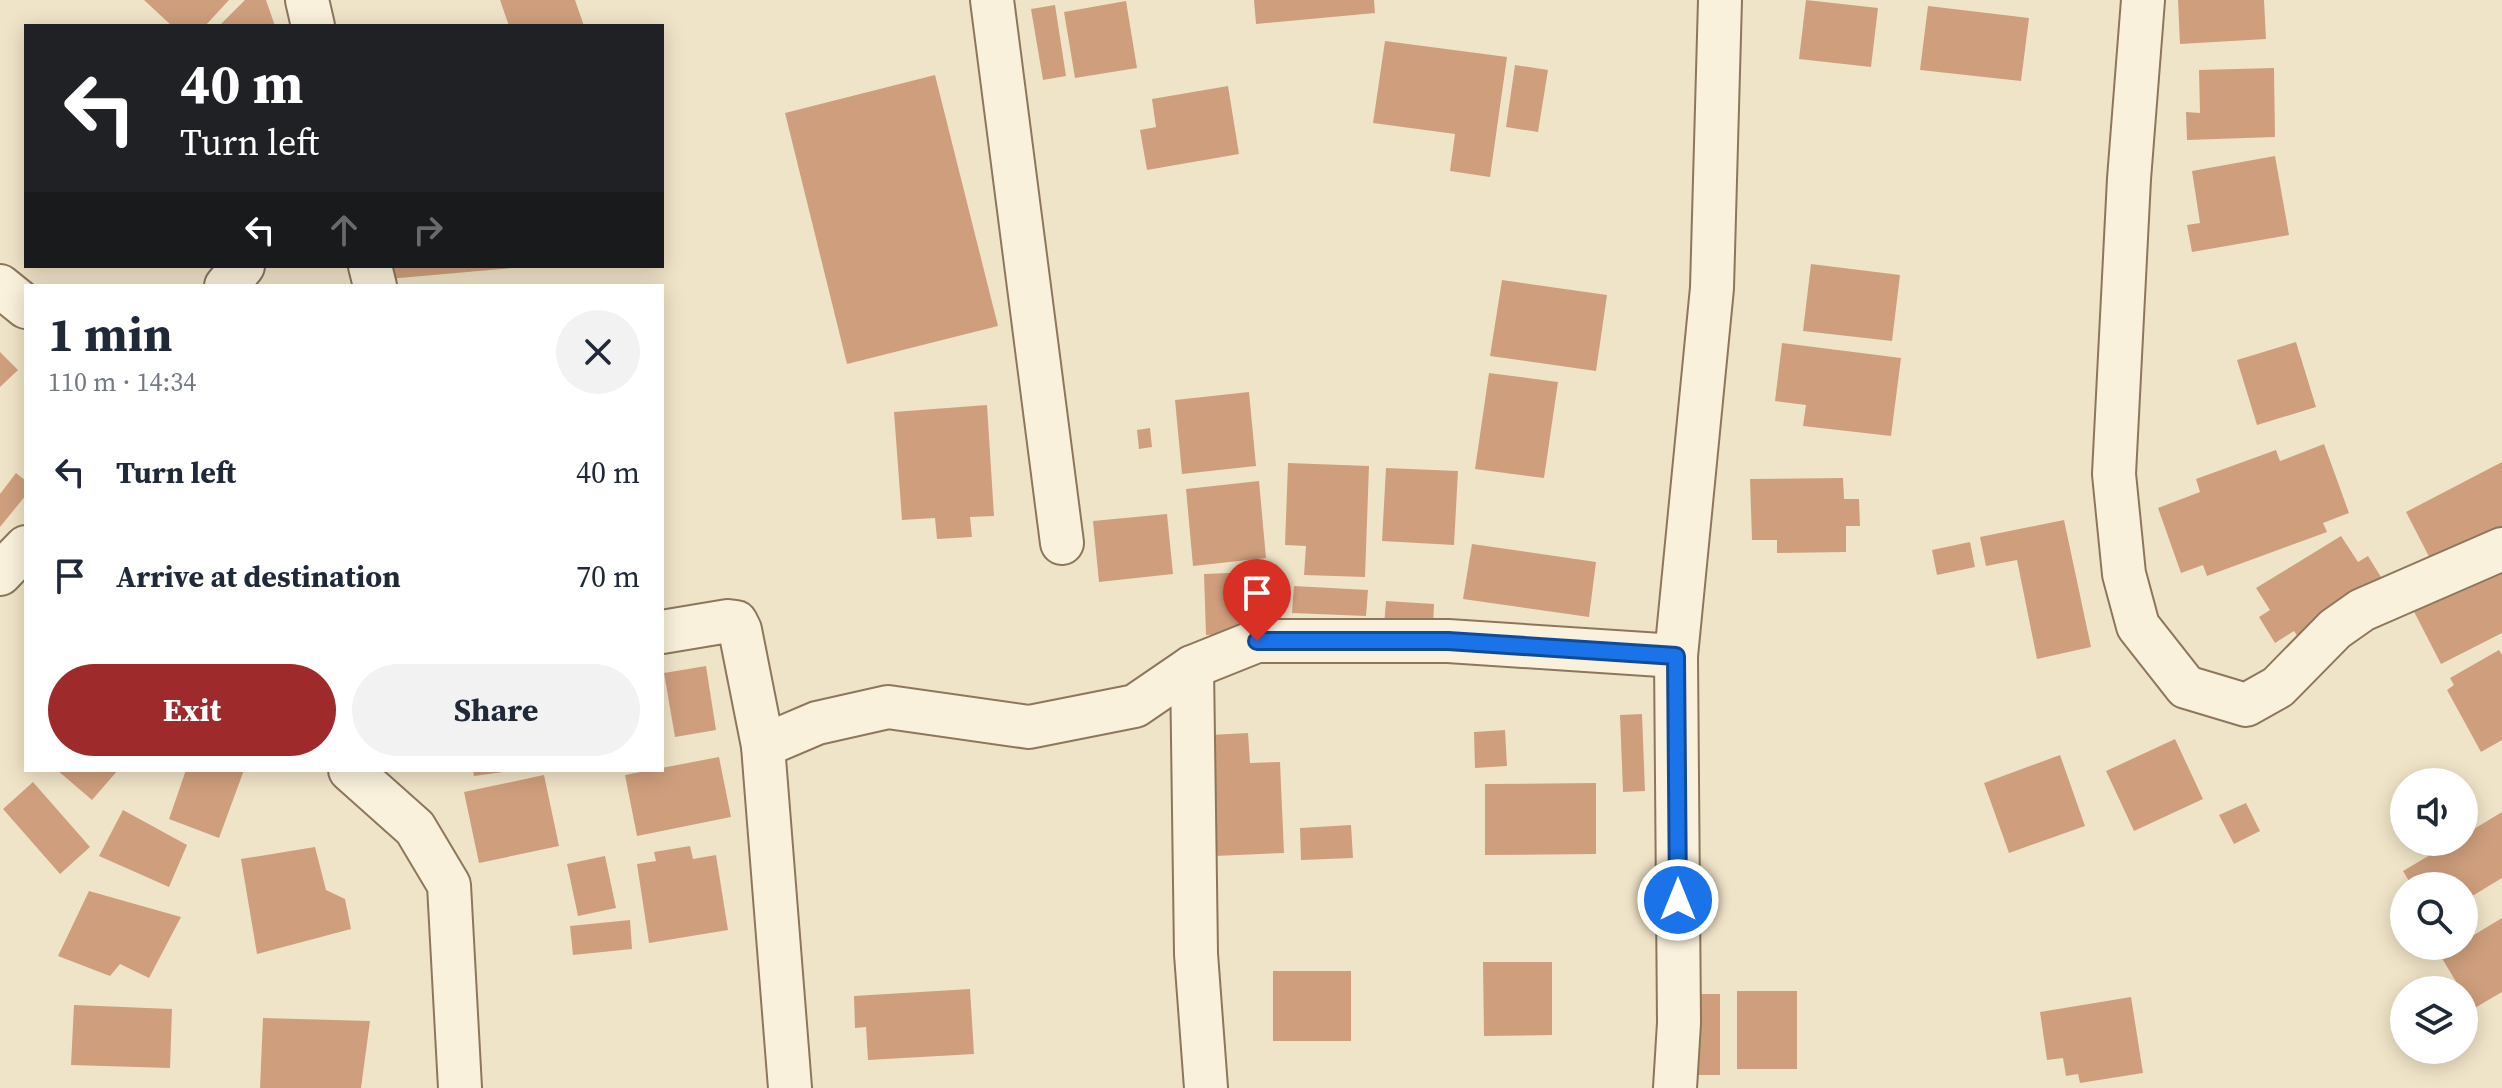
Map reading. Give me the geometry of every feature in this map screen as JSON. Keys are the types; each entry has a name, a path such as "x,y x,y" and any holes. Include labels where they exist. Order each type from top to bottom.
{"street":[{"path":"307,0 313,24"},
{"path":"992,0 1062,543"},
{"path":"1675,1088 1679,1023 1676,656 1712,288 1720,0"},
{"path":"2143,0 2129,179 2114,474 2124,574 2138,626 2186,687 2246,705 2278,687 2335,629 2362,610 2502,549"},
{"path":"228,284 241,268"},
{"path":"0,286 24,305"},
{"path":"0,574 24,549"},
{"path":"664,632 736,622 763,746 790,1088"},
{"path":"763,746 817,723 888,707 1029,727 1135,706 1192,667 1257,641 1448,641 1676,656"},
{"path":"1192,667 1196,954 1206,1088"},
{"path":"352,772 415,828 449,885 460,1088"}],"building":[{"path":"144,0 229,0 207,24 170,24"},
{"path":"245,0 266,0 274,24 221,24"},
{"path":"500,0 575,0 583,24 508,24"},
{"path":"1254,0 1374,0 1375,13 1256,24"},
{"path":"1806,0 1878,8 1871,67 1799,59"},
{"path":"2178,0 2264,0 2266,39 2180,44"},
{"path":"1126,1 1137,68 1075,78 1064,12"},
{"path":"1055,5 1066,76 1043,80 1031,9"},
{"path":"1928,6 2029,18 2021,81 1920,70"},
{"path":"1385,41 1507,57 1490,177 1450,171 1455,134 1373,123"},
{"path":"1515,65 1548,70 1538,132 1506,127"},
{"path":"2274,68 2275,137 2187,140 2186,112 2200,113 2199,70"},
{"path":"935,75 998,326 847,364 785,113"},
{"path":"1228,86 1239,154 1147,170 1140,130 1156,127 1152,99"},
{"path":"2275,156 2289,235 2192,252 2187,225 2200,223 2192,171"},
{"path":"1811,264 1900,275 1892,341 1803,331"},
{"path":"387,268 512,268 388,279"},
{"path":"1502,280 1607,295 1596,371 1490,356"},
{"path":"2296,342 2316,407 2257,425 2237,360"},
{"path":"1782,343 1901,358 1891,436 1803,426 1806,405 1775,401"},
{"path":"0,352 18,370 0,387"},
{"path":"1489,373 1558,382 1544,478 1475,469"},
{"path":"1249,392 1256,466 1182,474 1175,400"},
{"path":"987,405 994,516 970,517 972,537 937,539 935,518 902,520 894,412"},
{"path":"1150,428 1152,447 1139,449 1137,430"},
{"path":"2324,444 2349,513 2323,523 2327,532 2207,576 2203,565 2181,573 2158,508 2200,492 2196,479 2276,450 2280,461"},
{"path":"2502,462 2502,541 2438,574 2406,512"},
{"path":"1288,463 1369,466 1365,577 1304,575 1306,546 1285,545"},
{"path":"1386,468 1458,471 1454,545 1382,541"},
{"path":"16,473 24,479 24,497 0,527 0,494"},
{"path":"1843,478 1844,499 1859,499 1860,526 1846,526 1846,552 1777,553 1777,540 1752,540 1750,479"},
{"path":"1259,481 1266,558 1193,566 1186,489"},
{"path":"1167,514 1173,574 1099,582 1093,521"},
{"path":"2064,520 2091,647 2037,659 2017,560 1986,566 1980,537"},
{"path":"2341,536 2358,562 2368,556 2389,590 2302,643 2294,631 2275,643 2259,617 2270,610 2256,588"},
{"path":"1970,542 1975,567 1937,575 1932,550"},
{"path":"1472,544 1596,562 1589,617 1463,599"},
{"path":"2502,554 2502,633 2441,664 2409,602"},
{"path":"1279,571 1281,632 1206,635 1204,574"},
{"path":"1294,586 1368,590 1366,616 1292,613"},
{"path":"1386,601 1434,604 1433,627 1384,625"},
{"path":"2499,650 2502,655 2502,740 2481,752 2447,690 2454,685 2450,678"},
{"path":"706,666 716,730 675,737 664,673"},
{"path":"1642,714 1645,791 1623,792 1620,715"},
{"path":"1505,730 1507,766 1475,768 1474,732"},
{"path":"1248,733 1250,763 1280,762 1284,853 1215,856 1210,735"},
{"path":"2175,739 2203,799 2134,831 2106,771"},
{"path":"2060,755 2085,826 2009,853 1984,783"},
{"path":"719,757 731,817 637,836 625,775 664,772 664,768"},
{"path":"59,772 116,772 92,800"},
{"path":"185,772 243,772 219,838 169,819"},
{"path":"473,772 503,772 474,776"},
{"path":"544,775 559,846 479,863 464,792"},
{"path":"33,782 90,847 60,874 3,809"},
{"path":"1596,783 1596,854 1485,855 1485,784"},
{"path":"2246,803 2260,831 2234,844 2219,815"},
{"path":"123,810 187,845 169,887 99,856"},
{"path":"2502,812 2502,878 2478,893 2478,872 2404,872 2428,856 2478,856 2478,827"},
{"path":"1351,825 1353,858 1301,860 1300,828"},
{"path":"690,846 693,859 716,855 728,930 649,943 637,864 656,861 654,852"},
{"path":"315,847 326,890 345,899 351,929 257,954 241,859"},
{"path":"605,856 616,908 578,916 567,864"},
{"path":"89,891 181,917 149,978 120,964 110,976 58,956"},
{"path":"2502,918 2502,992 2478,1006 2478,976 2453,976 2443,960 2478,960 2478,933"},
{"path":"630,920 632,949 573,955 570,926"},
{"path":"1483,962 1552,962 1552,1035 1484,1036"},
{"path":"1273,971 1351,971 1351,1041 1273,1041"},
{"path":"970,989 974,1054 868,1060 866,1027 855,1028 854,996"},
{"path":"1737,991 1797,991 1797,1069 1737,1069"},
{"path":"1694,994 1720,994 1720,1075 1694,1075"},
{"path":"2131,997 2143,1073 2080,1083 2078,1074 2066,1076 2063,1058 2047,1060 2040,1012"},
{"path":"74,1005 172,1009 170,1068 71,1065"},
{"path":"263,1018 370,1021 361,1088 260,1088"}],"route":[{"path":"1257,641 1448,641 1676,656 1678,900"}]}
